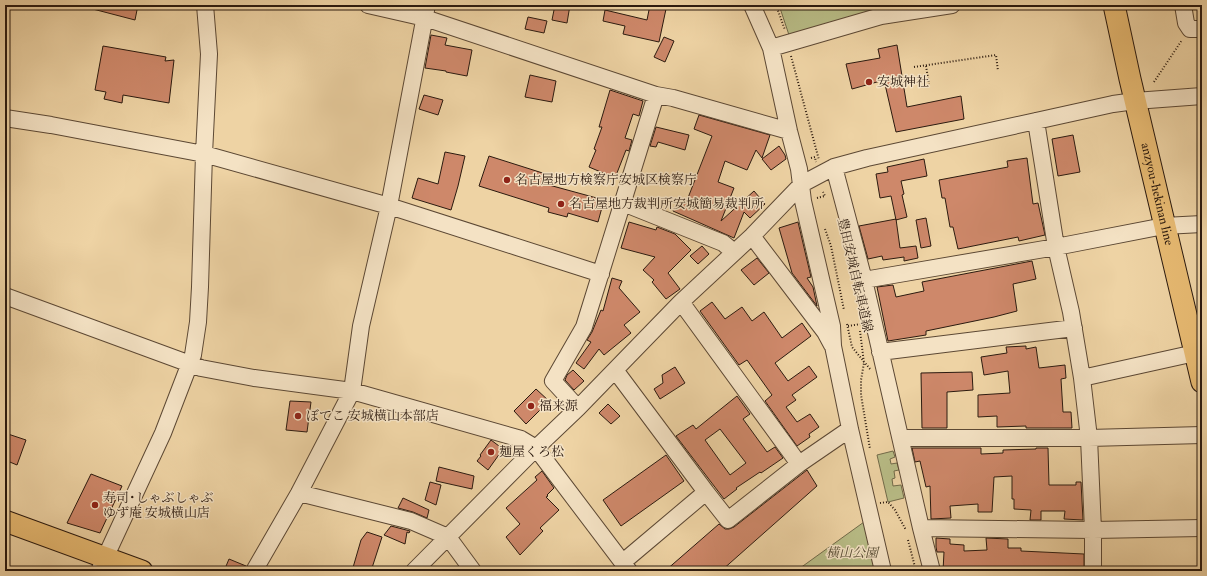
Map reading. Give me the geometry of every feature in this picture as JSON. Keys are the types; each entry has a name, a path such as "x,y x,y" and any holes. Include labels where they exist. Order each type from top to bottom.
{"main road":[{"name":"anzyou-hekinan line","path":"1114,5 1164,226 1202,382"},
{"path":"5,521 102,564 142,571"}],"street":[{"path":"102,564 163,433 194,355 200,287 209,54 205,5"},
{"path":"368,5 426,11 656,95 673,98 789,131"},
{"path":"752,5 771,48 789,131 803,171 832,326 833,346 850,429 883,571"},
{"path":"771,48 789,52 881,11 952,5"},
{"path":"1182,5 1186,23 1196,29"},
{"path":"254,571 299,493 352,391 361,326 389,206 426,11"},
{"path":"578,408 553,381 584,327 656,95"},
{"path":"414,571 536,448 578,408 681,302 752,236 803,171 1113,104 1202,96"},
{"path":"5,118 51,125 204,154 389,206 601,274"},
{"path":"1036,121 1056,247 1074,328 1082,378 1088,438 1093,530 1093,571"},
{"path":"824,166 864,280 932,571"},
{"path":"623,203 723,243 734,252"},
{"path":"864,280 1056,247 1164,226 1202,224"},
{"path":"752,236 825,332 833,346"},
{"path":"5,296 190,365 254,378 352,391 521,439 536,448 626,567 706,492"},
{"path":"681,302 799,464"},
{"path":"880,352 1074,328"},
{"path":"1082,378 1195,353"},
{"path":"615,370 728,520 799,464 850,429"},
{"path":"901,438 1088,438 1202,435"},
{"path":"299,493 411,520 448,537 473,571"},
{"path":"921,528 1093,530 1202,528"}],"path":[{"path":"776,5 824,166"},
{"path":"1154,82 1196,29"},
{"path":"914,67 996,55 998,71"},
{"path":"926,66 929,84"},
{"path":"803,171 815,157 824,166"},
{"path":"809,200 825,196 825,192 828,199"},
{"name":"豊田安城自転車道線","path":"824,226 831,246 845,314"},
{"name":"豊田安城自転車道線","path":"846,322 852,347 872,371"},
{"name":"豊田安城自転車道線","path":"859,324 864,363 860,395 871,454"},
{"path":"879,503 888,502 899,516 906,529 916,571"}],"green space":[{"path":"779,5 878,5 879,20 789,35"},
{"path":"893,451 895,457 890,459 891,464 897,463 899,470 894,471 895,478 892,479 893,486 901,485 904,498 888,502 877,455"},
{"name":"横山公園","path":"864,522 876,571 796,571"}],"building":[{"path":"89,5 138,5 135,20 89,8"},
{"path":"555,5 570,5 567,23 552,20"},
{"path":"650,5 666,9 659,42 623,34 625,26 603,21 605,10 647,20"},
{"path":"528,17 547,21 544,33 525,29"},
{"path":"431,35 447,38 445,45 472,50 467,76 425,68"},
{"path":"664,37 674,41 665,62 654,57"},
{"path":"897,45 907,107 961,96 964,119 896,132 884,80 852,89 846,64 880,58 878,49"},
{"path":"103,46 166,57 165,61 174,60 169,103 123,95 122,103 104,99 106,92 95,90"},
{"path":"530,75 556,81 552,102 525,97"},
{"path":"610,90 643,101 639,116 633,114 625,138 632,140 629,151 626,150 615,178 589,167 596,150 594,149 602,127 599,127"},
{"path":"424,95 443,100 438,115 419,109"},
{"path":"699,115 770,135 762,158 756,150 747,170 725,161 718,182 734,188 721,221 754,191 765,204 750,218 744,212 734,238 673,211 678,200 686,203 712,136 694,129"},
{"path":"656,127 689,135 685,150 658,142 656,147 650,146"},
{"path":"1073,135 1080,172 1058,176 1052,139"},
{"path":"779,146 786,159 771,170 762,159"},
{"path":"445,152 465,156 451,210 412,198 418,178 438,184"},
{"path":"489,156 552,176 549,185 604,200 598,222 568,213 567,217 548,212 549,208 479,186"},
{"path":"1027,158 1033,204 1038,203 1045,235 1019,241 1018,237 958,249 953,227 950,227 945,198 942,198 939,180 1008,167 1007,161"},
{"path":"924,159 927,176 901,181 904,194 902,195 907,217 896,220 891,196 880,198 876,174 888,172 887,167"},
{"path":"926,218 931,246 921,248 916,220"},
{"path":"896,219 900,248 916,246 918,258 904,261 904,257 883,260 882,256 868,259 859,226"},
{"path":"629,222 656,230 657,227 675,234 691,250 668,273 680,289 666,299 652,282 654,280 643,270 655,257 621,248"},
{"path":"798,222 811,277 807,278 813,287 817,306 792,273 779,228"},
{"path":"702,246 709,254 698,264 690,256"},
{"path":"757,258 769,273 754,285 741,270"},
{"path":"1032,261 1036,279 1013,284 1017,311 926,331 926,335 888,341 877,287 893,285 896,297 924,291 922,282"},
{"path":"612,278 622,281 619,288 640,312 624,325 631,333 604,355 599,349 584,369 576,363 591,342 587,340 601,310 603,311"},
{"path":"712,302 725,319 742,307 752,321 764,312 782,338 802,323 811,336 775,363 788,381 809,366 817,377 792,395 796,400 786,407 797,422 810,414 819,427 809,434 810,437 797,446 765,401 772,395 747,360 739,365 700,311"},
{"path":"1026,346 1026,349 1036,347 1039,368 1065,365 1066,378 1061,379 1063,412 1071,412 1072,428 1026,428 1026,426 997,427 997,416 978,417 978,395 1010,393 1008,371 984,375 981,357 1007,353 1006,347"},
{"path":"675,367 685,383 660,399 654,389 663,383 662,375"},
{"path":"573,370 584,381 574,390 565,380 567,375"},
{"path":"972,372 973,390 947,392 947,428 922,428 921,373"},
{"name":"福来源","path":"536,389 549,401 526,424 514,411"},
{"path":"737,396 750,414 743,419 767,452 775,447 783,458 736,488 737,489 724,499 676,436 693,425 696,429","holes":["720,429 746,463 730,475 705,440"]},
{"name":"ぼてこ 安城横山本部店","path":"290,401 311,402 307,432 286,430"},
{"path":"608,404 620,416 611,424 599,413"},
{"path":"5,433 26,440 17,465 5,460"},
{"name":"麺屋くろ松","path":"491,440 503,449 488,470 477,461"},
{"path":"912,448 981,448 981,454 1003,453 1003,450 1048,448 1049,485 1076,485 1076,482 1081,482 1083,520 1064,519 1065,511 1041,511 1041,520 1030,520 1031,510 1014,509 1014,499 1012,499 1012,476 994,477 992,512 978,512 978,504 950,506 951,518 931,519 930,486 926,487 920,461 915,462"},
{"path":"666,455 684,481 621,526 603,500"},
{"path":"439,467 474,476 472,489 436,481"},
{"path":"807,470 817,486 721,571 665,571 719,524 725,529 734,527"},
{"path":"542,471 554,488 546,497 559,510 540,528 543,531 520,555 506,537 520,524 506,508 537,480 535,477"},
{"name":"寿司･しゃぶしゃぶ ゆず庵 安城横山店","path":"91,474 122,486 100,533 67,523"},
{"path":"430,482 441,485 436,505 425,500"},
{"path":"403,498 429,510 427,518 398,508"},
{"path":"391,526 410,531 409,533 407,532 405,544 384,535"},
{"path":"367,532 382,537 371,571 352,571 361,540"},
{"path":"936,538 950,539 950,544 964,545 964,551 987,550 986,538 1008,539 1008,548 1021,548 1021,551 1084,554 1084,568 1073,568 1073,570 1008,567 1008,571 943,571 944,552 937,552"},
{"path":"229,559 246,566 245,571 224,571"}],"place":[{"name":"安城神社","path":"869,82"},
{"name":"名古屋地方検察庁安城区検察庁","path":"507,180"},
{"name":"名古屋地方裁判所安城簡易裁判所","path":"561,204"},
{"name":"福来源","path":"531,406"},
{"name":"ぼてこ 安城横山本部店","path":"298,416"},
{"name":"麺屋くろ松","path":"491,452"},
{"name":"寿司･しゃぶしゃぶ ゆず庵 安城横山店","path":"95,505"}]}
